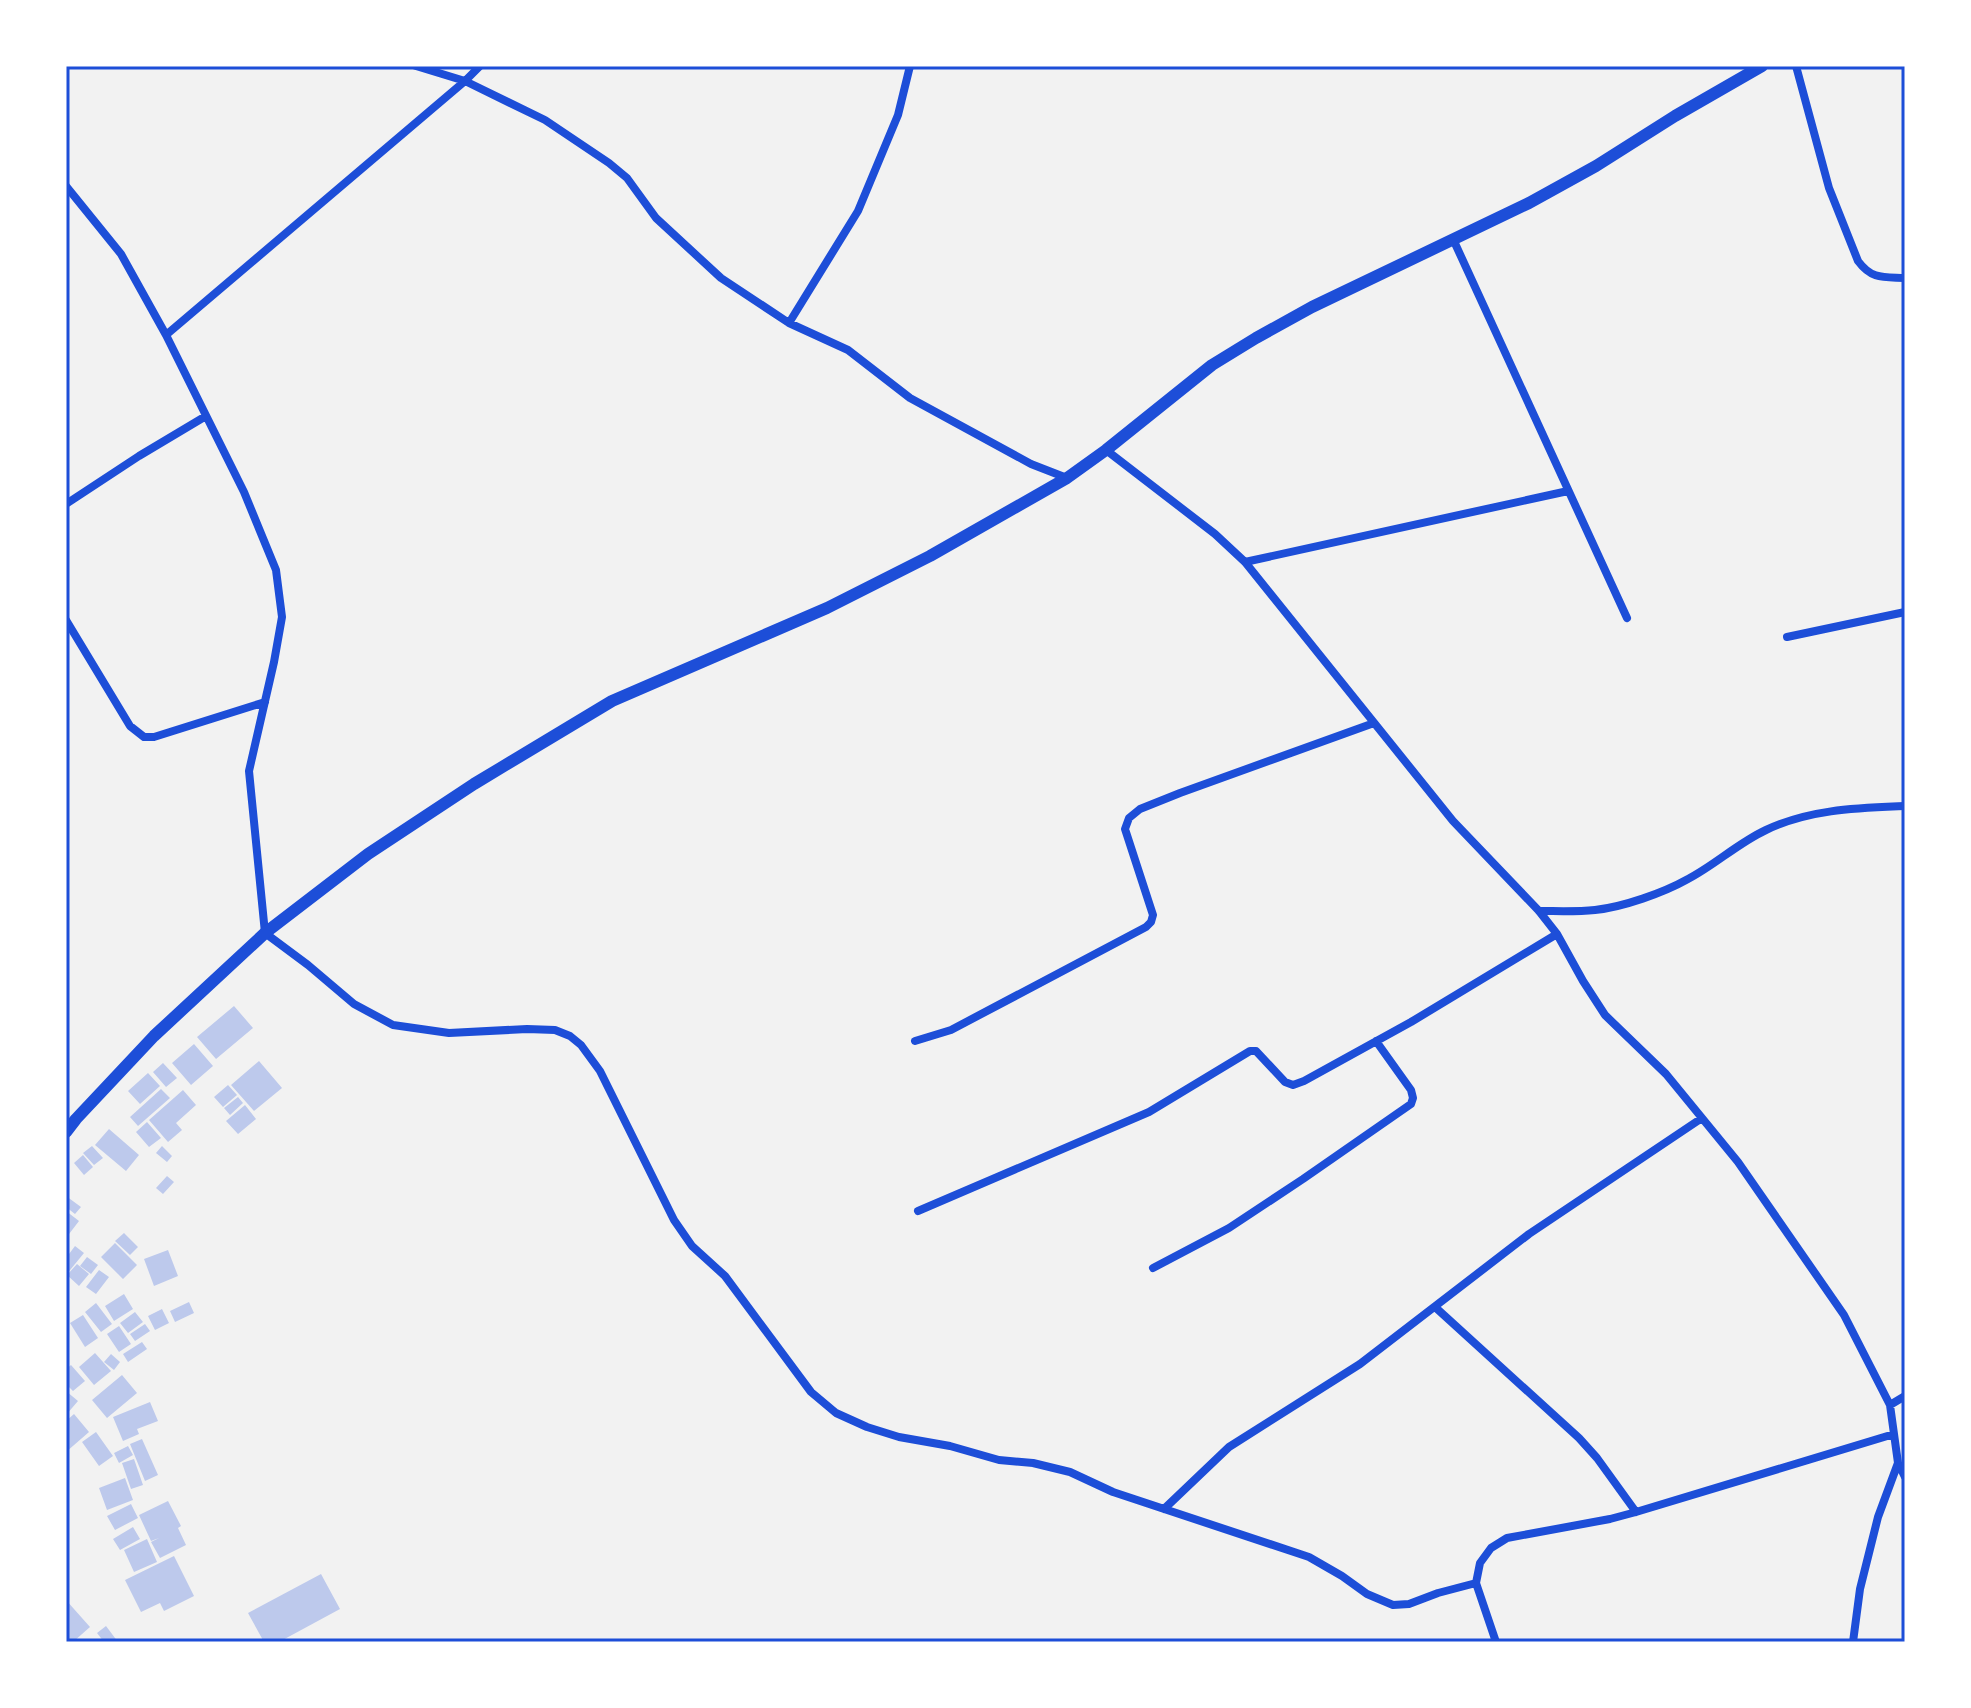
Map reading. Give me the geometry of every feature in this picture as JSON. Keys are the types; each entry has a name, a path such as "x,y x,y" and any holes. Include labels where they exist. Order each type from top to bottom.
{"street":[{"path":"416,66 465,81 545,120 627,178 656,218 721,278 789,323 848,350 910,398 1031,464 1067,478"},
{"path":"166,335 480,66"},
{"path":"789,323 858,211 898,115 910,66"},
{"path":"66,1132 154,1036 265,933 368,854 474,784 612,701 827,608 930,556 1067,478 1212,365 1256,338 1312,307 1529,203 1762,66"},
{"path":"1796,66 1829,188 1858,261 1866,272 1878,277 1905,278"},
{"path":"66,186 121,254 166,335 244,492 276,570 282,617 249,771 265,933 354,1004 393,1025 449,1033 555,1030 581,1045 600,1071 674,1220 692,1246 725,1276 811,1392 836,1413 899,1437 950,1446 999,1460 1033,1463 1070,1472 1113,1492 1309,1557 1367,1594 1393,1605 1409,1604 1476,1583"},
{"path":"1453,239 1627,618"},
{"path":"66,504 206,416"},
{"path":"1106,450 1215,534 1245,562 1453,821 1539,911 1557,934 1605,1015 1666,1074 1738,1162 1844,1315 1890,1405 1898,1463 1905,1477"},
{"path":"1245,562 1568,491"},
{"path":"1787,637 1905,612"},
{"path":"66,620 130,726 144,737 154,737 265,702"},
{"path":"915,1041 951,1030 1151,922 1153,915 1125,829 1129,818 1140,809 1374,723"},
{"path":"1539,911 1596,910 1648,897 1688,879 1766,830 1798,818 1843,809 1905,806"},
{"path":"918,1211 1149,1112 1250,1051 1256,1051 1285,1082 1293,1085 1304,1081 1557,934"},
{"path":"1153,1268 1229,1228 1411,1104 1411,1090 1376,1041"},
{"path":"1164,1509 1229,1447 1360,1364 1529,1234 1702,1118"},
{"path":"1435,1307 1579,1438 1636,1512"},
{"path":"1890,1405 1905,1396"},
{"path":"1496,1642 1476,1583 1480,1563 1491,1548 1507,1538 1610,1519 1894,1434"},
{"path":"1853,1642 1860,1589 1878,1517 1898,1463"}],"building":[{"path":"234,1006 253,1028 216,1059 197,1037"},
{"path":"194,1044 213,1066 191,1085 172,1063"},
{"path":"259,1061 282,1088 254,1111 231,1085"},
{"path":"163,1063 177,1078 166,1087 153,1072"},
{"path":"148,1073 160,1086 140,1104 128,1091"},
{"path":"228,1085 237,1095 223,1107 214,1097"},
{"path":"161,1089 170,1098 138,1126 130,1117"},
{"path":"183,1090 196,1105 176,1123 182,1130 168,1142 149,1120"},
{"path":"238,1097 243,1103 230,1115 224,1108"},
{"path":"245,1105 256,1119 238,1134 226,1121"},
{"path":"147,1122 161,1138 149,1147 136,1132"},
{"path":"109,1129 139,1155 126,1171 95,1145"},
{"path":"92,1146 103,1158 94,1165 83,1153"},
{"path":"162,1146 172,1156 167,1162 156,1153"},
{"path":"83,1155 93,1167 84,1175 74,1163"},
{"path":"167,1176 174,1182 163,1194 156,1188"},
{"path":"66,1196 81,1207 75,1214 66,1207"},
{"path":"66,1211 79,1221 66,1238"},
{"path":"124,1233 138,1247 130,1255 115,1241"},
{"path":"115,1243 137,1265 123,1279 101,1257"},
{"path":"75,1246 84,1253 66,1275 66,1258"},
{"path":"168,1250 178,1276 154,1286 144,1259"},
{"path":"87,1257 98,1265 91,1274 80,1266"},
{"path":"77,1264 89,1274 79,1286 67,1275"},
{"path":"99,1270 109,1277 96,1294 86,1287"},
{"path":"124,1294 133,1309 114,1321 105,1306"},
{"path":"189,1302 194,1313 175,1322 170,1311"},
{"path":"96,1303 112,1324 101,1332 85,1312"},
{"path":"162,1309 169,1323 155,1330 148,1316"},
{"path":"135,1312 143,1322 128,1333 120,1323"},
{"path":"83,1315 98,1338 85,1347 70,1323"},
{"path":"145,1324 150,1331 135,1341 130,1334"},
{"path":"119,1326 131,1344 119,1352 107,1334"},
{"path":"142,1342 147,1349 128,1362 123,1354"},
{"path":"95,1353 111,1371 94,1385 79,1367"},
{"path":"111,1354 120,1362 114,1370 104,1362"},
{"path":"71,1365 85,1381 73,1391 66,1384 66,1369"},
{"path":"122,1375 137,1393 107,1418 92,1400"},
{"path":"66,1391 78,1401 66,1415"},
{"path":"150,1402 158,1421 137,1429 139,1434 123,1441 113,1417"},
{"path":"74,1414 89,1432 66,1452 66,1421"},
{"path":"96,1432 113,1456 99,1466 82,1442"},
{"path":"142,1439 158,1475 145,1481 130,1444"},
{"path":"128,1446 133,1455 119,1463 114,1453"},
{"path":"134,1459 143,1485 131,1489 122,1463"},
{"path":"125,1478 133,1500 107,1510 99,1488"},
{"path":"168,1501 181,1526 178,1528 186,1545 160,1558 151,1542 159,1538 151,1541 139,1515"},
{"path":"131,1504 138,1518 115,1530 107,1516"},
{"path":"133,1527 140,1539 120,1550 113,1539"},
{"path":"147,1539 157,1562 134,1572 124,1550"},
{"path":"174,1556 194,1596 164,1611 160,1603 141,1612 125,1580"},
{"path":"321,1574 340,1609 279,1642 264,1642 248,1613"},
{"path":"66,1600 90,1627 73,1642 66,1642"},
{"path":"106,1626 118,1642 104,1642 97,1633"}]}
